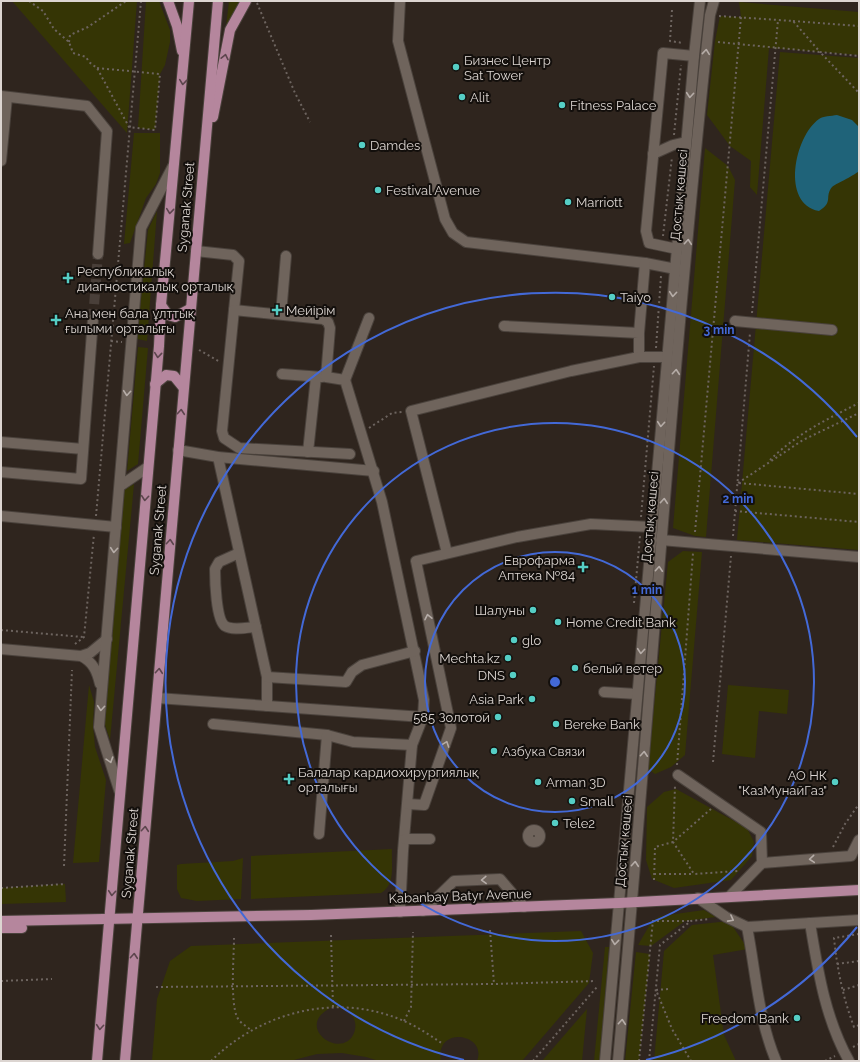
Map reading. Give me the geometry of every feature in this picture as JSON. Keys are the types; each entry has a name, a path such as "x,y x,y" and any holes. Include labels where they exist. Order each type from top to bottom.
{"main road":[{"path":"168,1 177,26 185,62"},
{"name":"Syganak Street","path":"97,1061 155,384 160,305 185,62 189,1"},
{"name":"Syganak Street","path":"125,1061 218,1"},
{"path":"203,164 230,30 246,1"},
{"path":"160,305 168,315 175,317 190,309"},
{"path":"155,384 166,375 174,376 183,387"},
{"name":"Kabanbay Batyr Avenue","path":"1,921 400,912 619,903 859,890"},
{"name":"Kabanbay Batyr Avenue","path":"1,928 33,927 63,919"}],"street":[{"path":"400,1 398,41 445,218 453,233 466,242 645,263 680,270"},
{"name":"Достық көшесі","path":"618,1061 661,540 680,270 677,249 700,1"},
{"name":"Достық көшесі","path":"605,1061 667,357 680,270 710,15 714,1"},
{"path":"677,249 649,243 646,231 663,53 694,56"},
{"path":"1,161 4,96 87,106 106,131 98,254"},
{"path":"653,154 673,145 686,142"},
{"path":"120,794 99,727 106,638 142,228 174,164"},
{"path":"196,251 232,255 239,261 222,431 224,438 239,448 350,454"},
{"path":"281,314 286,256"},
{"path":"639,357 639,333 645,263"},
{"path":"234,310 323,319 328,322 330,328 308,452"},
{"path":"369,318 345,380 374,471 415,651 424,700 423,717 412,745 403,851 400,912"},
{"path":"1,472 81,479 93,319"},
{"path":"735,321 832,330"},
{"path":"504,326 639,333"},
{"path":"447,553 412,410 572,371 639,357 667,357"},
{"path":"282,374 345,380"},
{"path":"1,442 84,449"},
{"path":"178,450 218,457 374,471"},
{"path":"218,457 267,677 267,706"},
{"path":"120,486 148,467"},
{"path":"1,516 116,527"},
{"path":"408,804 424,805 451,728 416,561 517,537 591,524 652,527"},
{"path":"661,540 859,557"},
{"path":"239,553 219,562 215,569 220,618 226,626 231,628 256,626"},
{"path":"1,649 77,655 90,653 106,638"},
{"path":"267,677 346,682 352,672 362,665 415,651"},
{"path":"77,655 89,660 96,669 102,690"},
{"path":"604,692 637,694"},
{"path":"157,698 423,717"},
{"path":"212,724 327,735 352,742 412,745"},
{"path":"319,834 327,735"},
{"path":"676,776 761,832 762,863"},
{"path":"405,839 430,839"},
{"path":"729,897 762,863 851,856 859,840"},
{"path":"423,911 454,881 500,879 524,907"},
{"path":"698,898 726,917 747,927 859,920"},
{"path":"810,923 820,986 839,1044 848,1061"},
{"path":"747,927 759,1007 770,1047 776,1061"}],"path":[{"path":"29,1 43,11 54,29 69,42"},
{"path":"126,1 88,27 70,35 69,42 73,53 86,57 89,62 97,68 129,127"},
{"path":"84,638 141,1"},
{"path":"257,6 310,122"},
{"path":"662,247 683,44 670,41 672,10"},
{"path":"717,16 859,26"},
{"path":"694,874 673,842 676,776 694,544 741,17"},
{"path":"713,762 774,48 778,20"},
{"path":"793,21 859,93"},
{"path":"715,41 859,56"},
{"path":"97,68 160,74 155,130 129,127"},
{"path":"634,607 662,266"},
{"path":"111,341 122,342"},
{"path":"198,350 223,364 229,364"},
{"path":"766,464 785,445 832,416 859,403"},
{"path":"362,434 392,413 412,410"},
{"path":"859,414 803,440 738,483 859,494"},
{"path":"735,511 859,522"},
{"path":"1,630 84,638"},
{"path":"75,644 84,638"},
{"path":"64,866 72,670"},
{"path":"654,880 655,847 673,842 718,803"},
{"path":"828,858 845,824 859,804"},
{"path":"654,874 738,872"},
{"path":"1,888 65,884"},
{"path":"639,1061 652,921 691,921 726,917"},
{"path":"649,1061 660,945 691,921"},
{"path":"490,930 494,984"},
{"path":"404,1021 411,1007 413,932"},
{"path":"859,934 834,938 842,990 854,1027 859,1025"},
{"path":"331,935 333,1007"},
{"path":"234,938 234,986 237,1016 244,1025 251,1030"},
{"path":"837,964 859,961"},
{"path":"1,981 52,979"},
{"path":"156,988 494,984 596,981"},
{"path":"842,990 859,985"},
{"path":"533,1061 597,987"},
{"path":"656,990 668,988"},
{"path":"656,990 672,1029 692,1061"},
{"path":"211,1061 227,1046 251,1030 278,1018 307,1010 333,1007 368,1009 404,1021 443,1044"}],"shaded area":[{"path":"12,1 137,1 127,133"},
{"path":"146,1 159,1 170,30 170,42 165,65 160,74 155,130 138,128"},
{"path":"229,1 240,1 226,27"},
{"path":"739,2 859,12 859,55 769,48 757,195 750,187 751,161 730,146 707,115 715,41 720,16 741,17"},
{"path":"780,52 859,58 859,550 737,540"},
{"path":"134,133 160,133 160,173 156,184 146,198 130,243 124,244"},
{"path":"705,148 728,166 735,180 706,537 695,536 673,528"},
{"path":"157,211 147,341 137,339 148,230"},
{"path":"138,347 148,348 138,464 127,471"},
{"path":"134,484 110,740 103,719 123,490"},
{"path":"683,551 702,552 685,755 671,767 655,774 648,769 668,562"},
{"path":"89,685 94,702 93,726 95,747 106,780 99,862 73,863"},
{"path":"728,685 789,690 787,714 759,711 755,758 722,754"},
{"path":"676,789 747,828 754,842 752,856 731,880 674,888 652,879 646,860 647,807 664,792"},
{"path":"392,849 391,879 389,885 381,893 251,899 251,856"},
{"path":"243,858 241,899 197,901 181,898 177,889 177,865 233,861"},
{"path":"65,884 66,902 1,904 1,888"},
{"path":"704,910 716,917 685,921 651,946 638,945 652,921 661,916"},
{"path":"729,921 748,949 713,955 724,1035 736,1061 654,1061 664,951 692,925"},
{"path":"581,931 593,953 589,983 522,1061 477,1061 478,1051 475,1044 469,1039 460,1037 452,1038 445,1042 441,1050 441,1061 379,1061 342,1053 317,1054 290,1061 152,1061 157,999 170,961 191,946","holes":["333,1007 351,1014 355,1022 354,1033 348,1041 340,1044 323,1038 318,1031 317,1023 321,1014"]},
{"path":"605,947 609,947 600,1061 594,1061"},
{"path":"636,952 650,954 639,1061 625,1061"},
{"path":"587,1009 582,1061 542,1061"}],"water":[{"path":"837,115 852,120 859,127 859,171 832,187 828,202 824,208 819,211 807,206 799,196 796,184 795,169 803,140 810,128 821,118"}],"tunnel":[{"path":"93,319 98,254"}],"place":[{"name":"Бизнес Центр Sat Tower","path":"456,67"},
{"name":"Alit","path":"462,97"},
{"name":"Fitness Palace","path":"562,105"},
{"name":"Damdes","path":"362,145"},
{"name":"Festival Avenue","path":"378,190"},
{"name":"Marriott","path":"568,202"},
{"name":"Республикалық диагностикалық орталық","path":"68,278"},
{"name":"Taiyo","path":"612,297"},
{"name":"Мейірім","path":"277,310"},
{"name":"Ана мен бала ұлттық ғылыми орталығы","path":"56,320"},
{"name":"Еврофарма Аптека №84","path":"583,567"},
{"name":"Шалуны","path":"533,610"},
{"name":"Home Credit Bank","path":"558,622"},
{"name":"glo","path":"514,640"},
{"name":"Mechta.kz","path":"508,658"},
{"name":"белый ветер","path":"575,668"},
{"name":"DNS","path":"513,675"},
{"name":"Asia Park","path":"532,699"},
{"name":"585 Золотой","path":"498,717"},
{"name":"Bereke Bank","path":"556,724"},
{"name":"Азбука Связи","path":"494,751"},
{"name":"Балалар кардиохирургиялық орталығы","path":"289,779"},
{"name":"Arman 3D","path":"538,782"},
{"name":"АО НК \"КазМунайГаз\"","path":"835,782"},
{"name":"Small","path":"572,801"},
{"name":"Tele2","path":"555,823"},
{"name":"Freedom Bank","path":"797,1018"}]}
